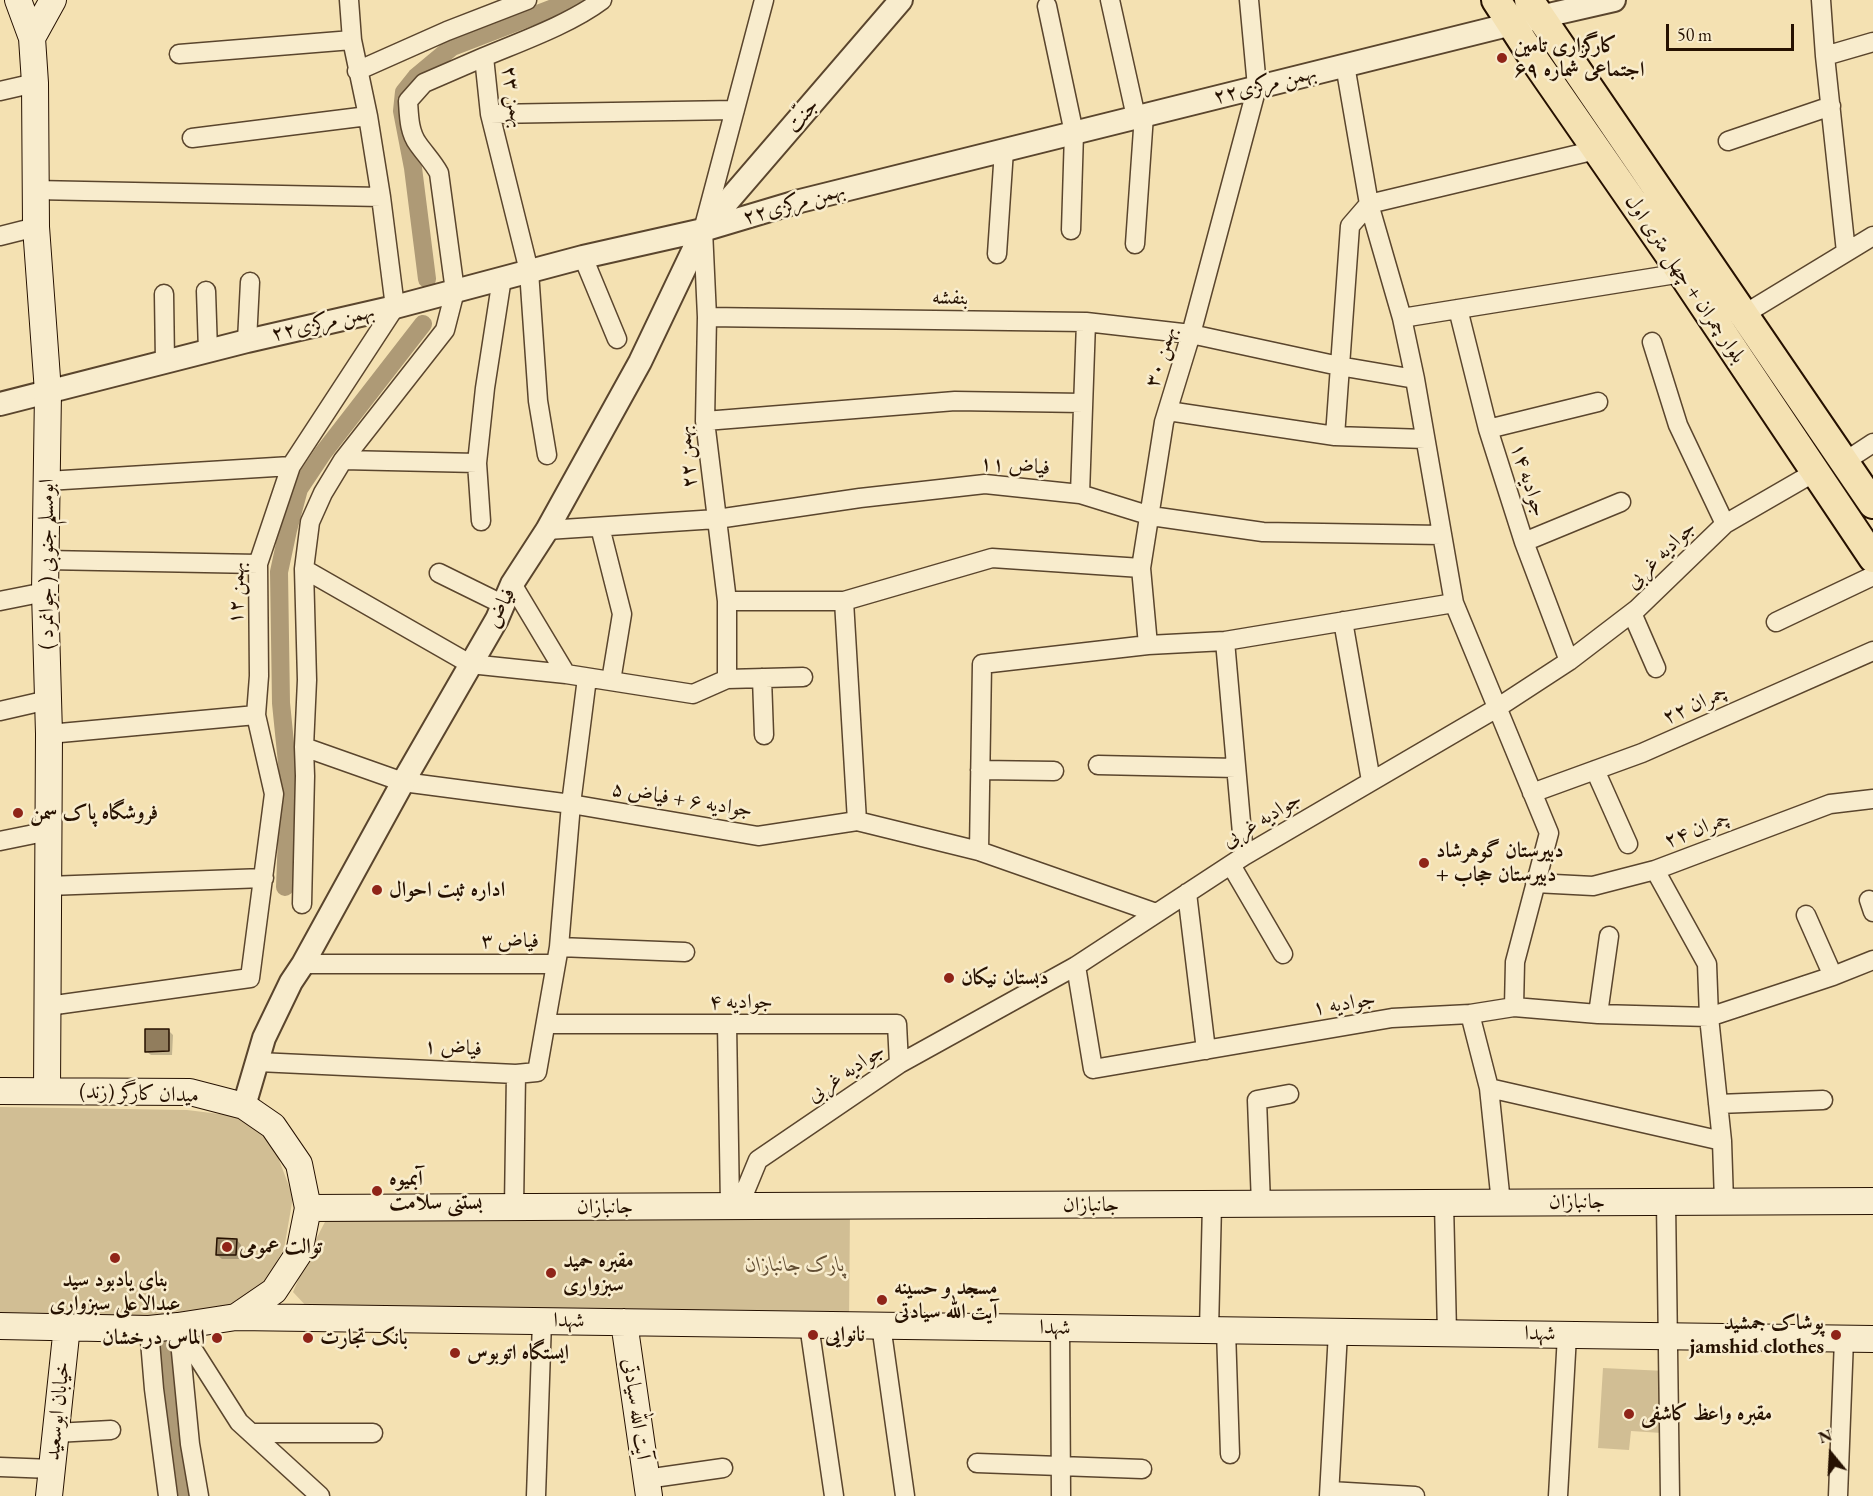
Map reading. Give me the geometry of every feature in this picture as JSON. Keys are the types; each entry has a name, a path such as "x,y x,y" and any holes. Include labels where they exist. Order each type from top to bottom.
{"main road":[{"name":"ابومسلم جنوبی ( جوانمرد )","path":"18,0 32,38 35,84 36,227 48,392 45,560 49,734 47,1091"},
{"path":"32,38 53,0"},
{"name":"بلوار چمران + چهل متری اول","path":"1496,0 1873,558"},
{"name":"بلوار چمران + چهل متری اول","path":"1534,9 1873,504"},
{"name":"میدان کارگر (زند)","path":"0,1091 190,1092 244,1106 273,1126 299,1164 308,1208 299,1253 274,1291 236,1317 149,1329 0,1326"},
{"name":"جانبازان","path":"308,1208 1873,1201"},
{"name":"شهدا","path":"236,1317 1873,1339"},
{"name":"آیت الله سیادتی","path":"624,1322 648,1487"},
{"name":"خیابان ابوسعید","path":"49,1496 67,1326"}],"street":[{"path":"350,0 352,40 368,116 395,307"},
{"path":"357,71 447,31 527,0"},
{"name":"بهمن ۲۳","path":"547,455 538,401 529,271 490,114 484,57 568,20 602,0"},
{"path":"756,0 764,0"},
{"name":"بهمن ۲۲","path":"727,679 727,601 705,421 707,318 703,230 764,0"},
{"name":"جنّت","path":"703,230 901,0"},
{"path":"1110,0 1140,116 1135,244"},
{"path":"1249,0 1257,87"},
{"name":"۲۲بهمن مرکزی","path":"0,404 247,341 395,307 583,257 703,230 800,201 1512,24 1534,9 1614,0"},
{"path":"1821,0 1846,252"},
{"path":"1047,6 1074,133 1071,230"},
{"path":"179,54 352,40"},
{"path":"1825,56 1873,42"},
{"path":"302,904 307,680 304,569 310,522 323,493 343,460 445,330 455,291 439,172 431,159 416,143 409,123 408,101 424,83 484,57"},
{"path":"1345,65 1369,204 1402,318 1415,380 1454,603 1549,833 1515,962 1514,1007"},
{"path":"0,91 35,84"},
{"name":"بهمن ۳۰","path":"1149,645 1141,568 1164,422 1191,334 1257,87"},
{"path":"1728,141 1831,106"},
{"path":"490,114 735,110"},
{"path":"192,138 368,116"},
{"path":"997,254 1004,150"},
{"path":"1335,436 1350,226 1369,204 1596,150"},
{"path":"35,190 381,197"},
{"path":"0,237 36,227"},
{"name":"فیاض","path":"244,1106 264,1038 297,973 504,605 512,584 547,530 640,362 703,230"},
{"path":"1743,315 1873,236"},
{"path":"583,257 617,339"},
{"path":"1402,318 1682,273"},
{"path":"481,522 477,463 485,388 502,279"},
{"path":"247,341 250,282"},
{"path":"206,291 207,351"},
{"path":"164,294 165,362"},
{"name":"بهمن ۱۲","path":"48,1006 250,978 274,794 256,715 260,676 258,564 291,466 395,307"},
{"name":"جوادیه ۱۴","path":"1458,309 1488,429 1524,542 1569,661"},
{"name":"بنفشه","path":"707,318 1086,322 1191,334 1415,380"},
{"path":"1080,494 1086,322"},
{"path":"1652,342 1678,425 1725,524"},
{"path":"705,421 955,401 1083,403"},
{"path":"1488,429 1598,402"},
{"path":"1168,411 1335,436 1425,440"},
{"path":"1844,462 1873,443"},
{"path":"343,460 477,463"},
{"path":"47,481 291,466"},
{"name":"جوادیه غربی","path":"734,1206 758,1160 899,1064 1076,966 1237,860 1497,708 1569,661 1632,613 1725,524 1815,472"},
{"name":"فیاض ۱۱","path":"547,530 717,519 860,498 985,484 1080,494 1151,516 1263,532 1442,535"},
{"path":"1524,542 1621,502"},
{"path":"600,527 622,614 611,681"},
{"path":"727,601 844,601 992,558 1141,568"},
{"path":"45,560 258,564"},
{"path":"304,569 470,664 566,674 693,694 727,679 803,677"},
{"path":"439,573 504,605"},
{"path":"1776,622 1873,576"},
{"path":"512,584 566,674"},
{"path":"0,601 45,592"},
{"path":"844,601 857,821"},
{"path":"979,851 982,664 1149,645 1225,641 1454,603"},
{"path":"1632,613 1656,668"},
{"path":"1343,621 1371,782"},
{"path":"1225,641 1236,768 1237,860 1284,954"},
{"name":"چمران ۲۲","path":"1532,793 1642,753 1873,651"},
{"name":"فیاض ۳","path":"297,973 558,955 571,804 587,678"},
{"path":"762,678 764,735"},
{"path":"0,711 48,700"},
{"path":"49,734 256,715"},
{"name":"جوادیه ۶ + فیاض ۵","path":"304,747 403,782 571,804 758,836 857,821 979,851 1156,913"},
{"path":"1098,765 1236,768"},
{"path":"980,770 1054,771"},
{"path":"1595,770 1628,844"},
{"name":"چمران ۲۴","path":"1534,883 1593,886 1655,870 1830,804 1873,799"},
{"path":"0,842 49,831"},
{"path":"1655,870 1707,964 1709,1017 1722,1141 1724,1202"},
{"path":"48,886 264,879"},
{"path":"1187,893 1206,1050"},
{"path":"1806,915 1833,976"},
{"path":"1598,1014 1609,936"},
{"path":"558,955 686,952"},
{"name":"فیاض ۱","path":"258,1062 516,1074 537,1072 558,955"},
{"name":"جوادیه ۱","path":"1076,966 1093,1069 1392,1018 1470,1014 1514,1007 1598,1014 1709,1017 1833,976 1873,960"},
{"path":"1470,1014 1489,1088 1501,1203"},
{"name":"جوادیه ۴","path":"546,1024 897,1024 899,1064"},
{"path":"727,1024 734,1206"},
{"path":"514,1207 516,1074"},
{"path":"1489,1088 1722,1141"},
{"path":"1261,1204 1257,1100 1289,1094"},
{"path":"1718,1104 1823,1100"},
{"path":"1666,1202 1670,1496"},
{"path":"1444,1203 1447,1333"},
{"path":"1212,1204 1217,1330 1230,1454"},
{"path":"536,1496 542,1321"},
{"path":"809,1324 834,1496"},
{"path":"881,1325 905,1496"},
{"path":"178,1326 238,1422 320,1496"},
{"path":"178,1326 190,1444 199,1496"},
{"path":"1060,1328 1061,1496"},
{"path":"149,1329 154,1389 168,1496"},
{"path":"1338,1332 1329,1493 1415,1496"},
{"path":"1558,1496 1567,1335"},
{"path":"1838,1496 1844,1339"},
{"path":"55,1433 111,1430"},
{"path":"250,1433 373,1433"},
{"path":"977,1463 1142,1469"},
{"path":"0,1467 52,1469"},
{"path":"648,1487 723,1468"}],"green space":[{"path":"0,1107 187,1110 236,1116 262,1134 278,1157 293,1197 284,1249 262,1286 215,1315 0,1317"},
{"name":"پارک جانبازان","path":"850,1209 849,1322 308,1308 293,1292 326,1220"},
{"path":"1603,1368 1665,1371 1662,1433 1631,1431 1629,1450 1598,1448"}],"building":[{"path":"145,1029 169,1029 169,1051 145,1052"},
{"name":"توالت عمومی","path":"217,1238 237,1239 236,1255 216,1255"}],"waterway":[{"path":"427,279 413,168 402,111 404,92 416,77 452,47 574,0"},
{"path":"285,887 289,783 281,703 279,572 288,530 299,489 323,453 423,324"},
{"path":"165,1348 183,1496"}],"place":[{"name":"کارگزاری تامین اجتماعی شماره ۶۹","path":"1502,58"},
{"name":"فروشگاه پاک سمن","path":"18,813"},
{"name":"دبیرستان گوهرشاد + دبیرستان حجاب","path":"1424,863"},
{"name":"اداره ثبت احوال","path":"377,890"},
{"name":"دبستان نیکان","path":"949,978"},
{"name":"آبمیوه بستنی سلامت","path":"377,1191"},
{"name":"توالت عمومی","path":"227,1247"},
{"name":"بنای یادبود سید عبدالاعلی سبزواری","path":"115,1258"},
{"name":"مقبره حمید سبزواری","path":"551,1273"},
{"name":"مسجد و حسینه آیت الله سیادتی","path":"882,1300"},
{"name":"نانوایی","path":"813,1335"},
{"name":"پوشاک جمشید jamshid clothes","path":"1836,1335"},
{"name":"الماس درخشان","path":"217,1338"},
{"name":"بانک تجارت","path":"308,1338"},
{"name":"ایستگاه اتوبوس","path":"455,1353"},
{"name":"مقبره واعظ کاشفی","path":"1629,1414"}]}
